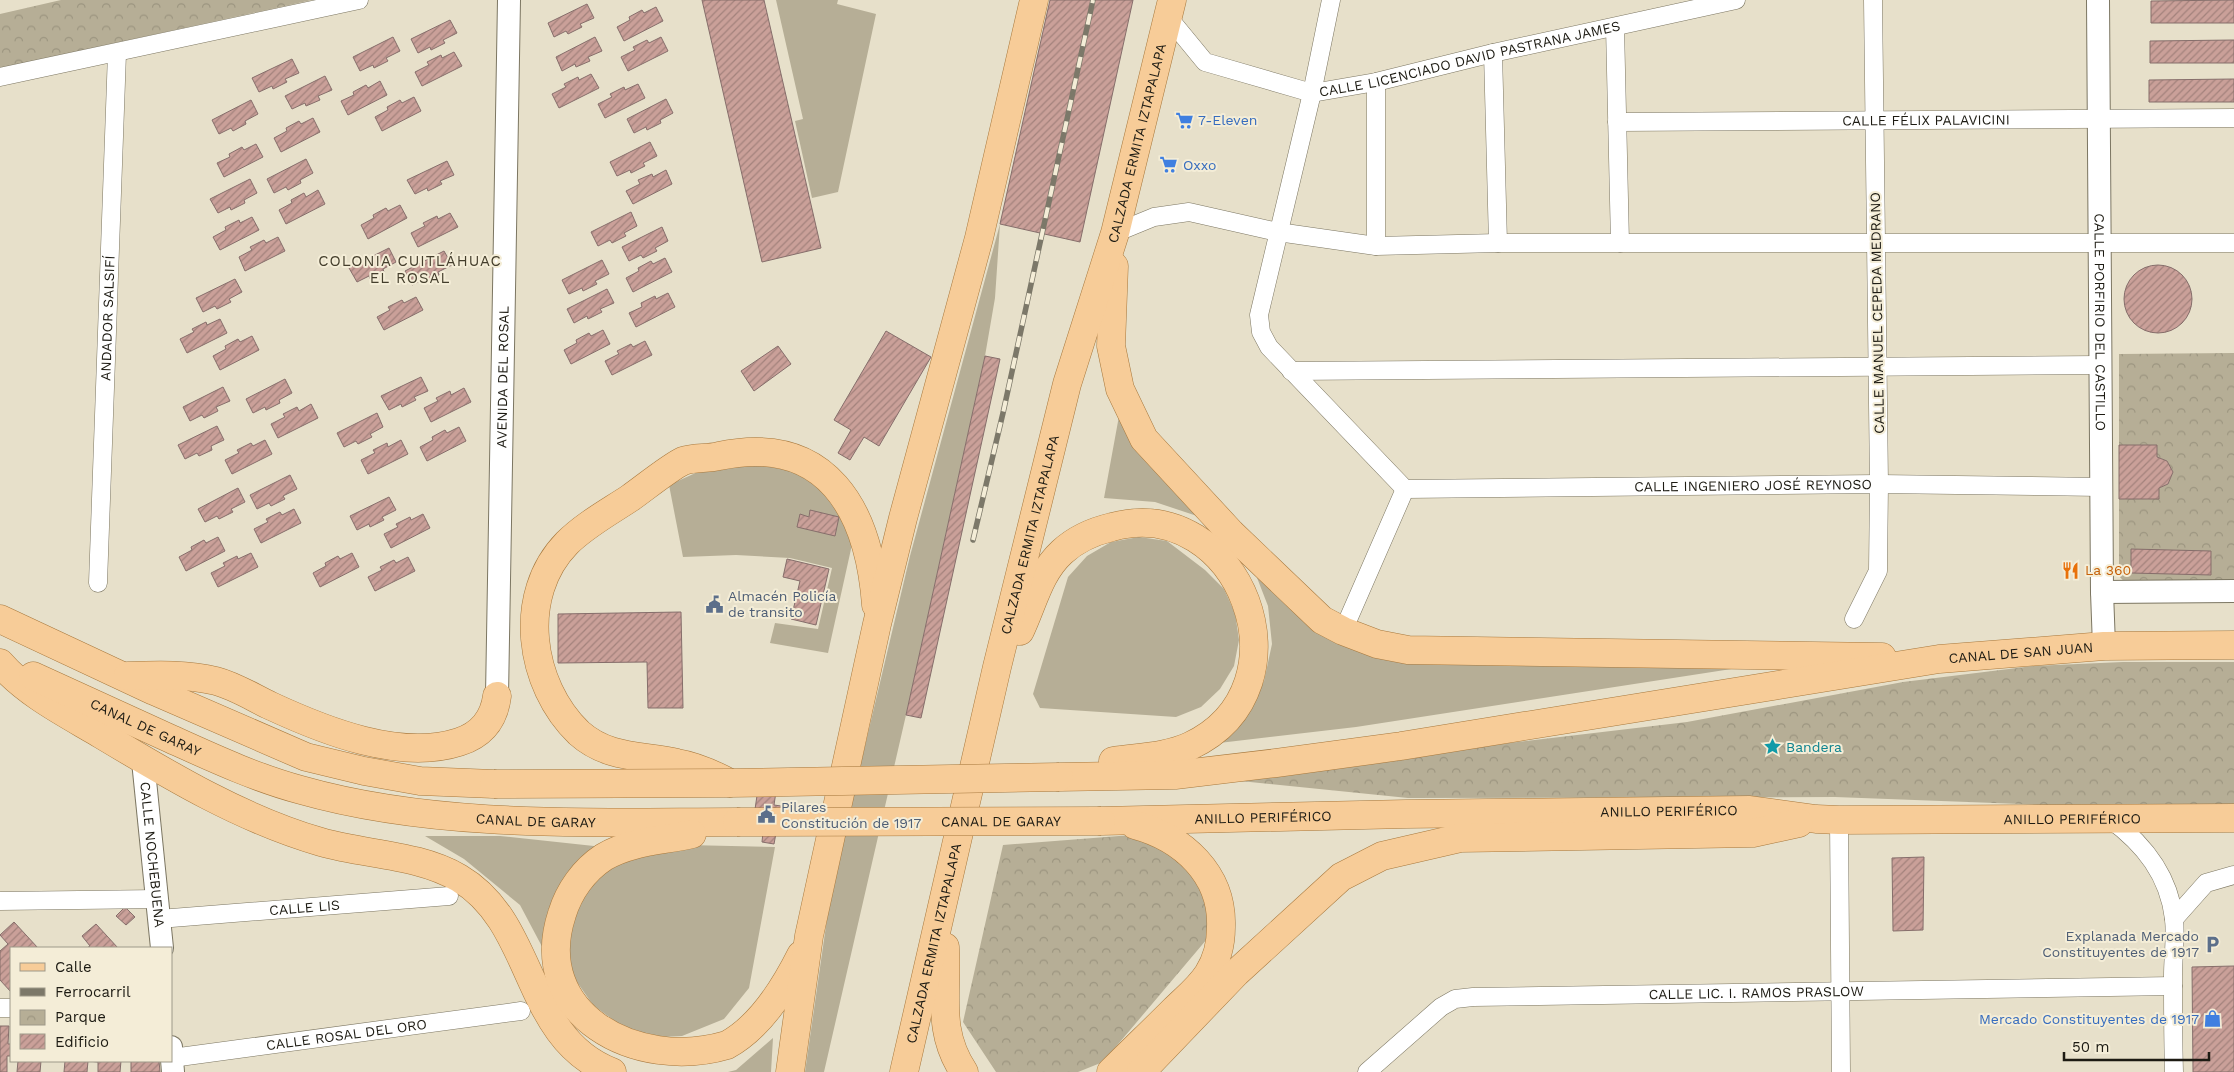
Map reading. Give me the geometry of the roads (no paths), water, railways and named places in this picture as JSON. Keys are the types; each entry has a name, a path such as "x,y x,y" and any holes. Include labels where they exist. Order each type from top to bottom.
{"main road":[{"path":"790,1072 809,936 877,624 979,238 1034,0"},
{"name":"CALZADA ERMITA IZTAPALAPA","path":"904,1072 997,667 1067,384 1115,233 1170,8"},
{"path":"1115,233 1112,346 1120,389 1144,439 1231,533 1322,620 1343,631 1377,644 1408,650 1817,655 1939,659"},
{"path":"730,783 697,768 670,761 615,754 590,742 569,721 548,690 537,655 536,616 543,582 558,554 578,533 683,461 754,451 775,452 802,461 826,477 844,498 861,532 869,554 873,572 877,624"},
{"path":"997,667 1017,638 1044,575 1053,562 1073,544 1088,535 1120,525 1152,522 1175,528 1196,538 1228,568 1246,604 1254,633 1254,663 1246,690 1239,702 1218,726 1191,745 1175,752 1111,762 1058,777"},
{"path":"0,619 306,757 364,771 420,781 494,784 730,783 1175,775 1401,746 1939,659"},
{"path":"2104,646 2234,644"},
{"name":"CANAL DE SAN JUAN","path":"1939,659 2104,646"},
{"path":"0,662 13,678 54,706 143,761 261,820 322,842 433,866 458,878 480,893 495,910 518,948 544,1009 574,1050 612,1072"},
{"name":"CANAL DE GARAY","path":"0,662 212,758 300,790 363,805 395,810 501,820 736,822 1101,821"},
{"path":"123,676 178,676 217,681 317,726 370,742 413,748 443,746 477,734 493,714 496,696"},
{"name":"ANILLO PERIFÉRICO","path":"1101,821 1406,814 1750,810 1827,820 2234,818"},
{"path":"1141,1072 1236,973 1341,876 1382,856 1460,838 1753,833 1827,820"},
{"path":"1101,821 1117,821 1148,828 1169,838 1189,852 1208,875 1219,902 1222,918 1218,951 1207,975 1200,985 1111,1072"},
{"path":"736,822 686,836 628,846 603,858 581,878 571,891 559,922 556,957 563,988 577,1013 586,1024 610,1045 638,1057 675,1061 711,1053 744,1034 762,1015 790,976 809,936"},
{"path":"942,913 946,957 945,1022 950,1045 964,1072"}],"street":[{"path":"0,77 359,0"},
{"name":"AVENIDA DEL ROSAL","path":"496,696 509,0"},
{"path":"1331,0 1312,93 1278,232 1260,315 1260,323 1261,332 1269,347 1405,489 1343,631"},
{"name":"CALLE LICENCIADO DAVID PASTRANA JAMES","path":"1170,8 1205,62 1312,93 1376,82 1493,53 1736,0"},
{"name":"CALLE MANUEL CEPEDA MEDRANO","path":"1854,619 1878,571 1879,484 1873,0"},
{"name":"CALLE PORFIRIO DEL CASTILLO","path":"2098,0 2098,242 2104,646"},
{"path":"1615,27 1620,243"},
{"name":"ANDADOR SALSIFÍ","path":"98,583 117,53"},
{"path":"1493,53 1498,244"},
{"path":"1376,82 1376,246"},
{"name":"CALLE FÉLIX PALAVICINI","path":"1617,122 2234,118"},
{"path":"1115,233 1154,216 1189,212 1278,232 1376,246 1876,242 2234,243"},
{"path":"1291,371 1877,365 2100,365"},
{"name":"CALLE INGENIERO JOSÉ REYNOSO","path":"1405,489 1879,484 2101,487"},
{"path":"2102,592 2234,591"},
{"name":"CALLE NOCHEBUENA","path":"143,761 162,947"},
{"path":"2110,819 2131,834 2158,868 2168,889 2174,919 2174,1072"},
{"path":"1827,820 1840,991 1841,1072"},
{"path":"2174,919 2206,883 2234,875"},
{"name":"CALLE LIS","path":"0,901 159,909 449,896"},
{"name":"CALLE LIC. I. RAMOS PRASLOW","path":"1367,1072 1441,1006 1455,999 1473,997 2173,986"},
{"name":"CALLE ROSAL DEL ORO","path":"172,1059 521,1011"}],"railway":[{"path":"973,540 1003,413 1093,0"}],"place":[{"name":"7-Eleven","path":"1184,120"},
{"name":"Oxxo","path":"1169,165"},
{"name":"La 360","path":"2071,570"},
{"name":"Almacén Policía de transito","path":"714,604"},
{"name":"Bandera","path":"1772,747"},
{"name":"Pilares Constitución de 1917","path":"767,815"},
{"name":"Explanada Mercado Constituyentes de 1917","path":"2213,944"},
{"name":"Mercado Constituyentes de 1917","path":"2213,1019"}],"district":[{"name":"COLONIA CUITLÁHUAC EL ROSAL","path":"410,270"}]}
